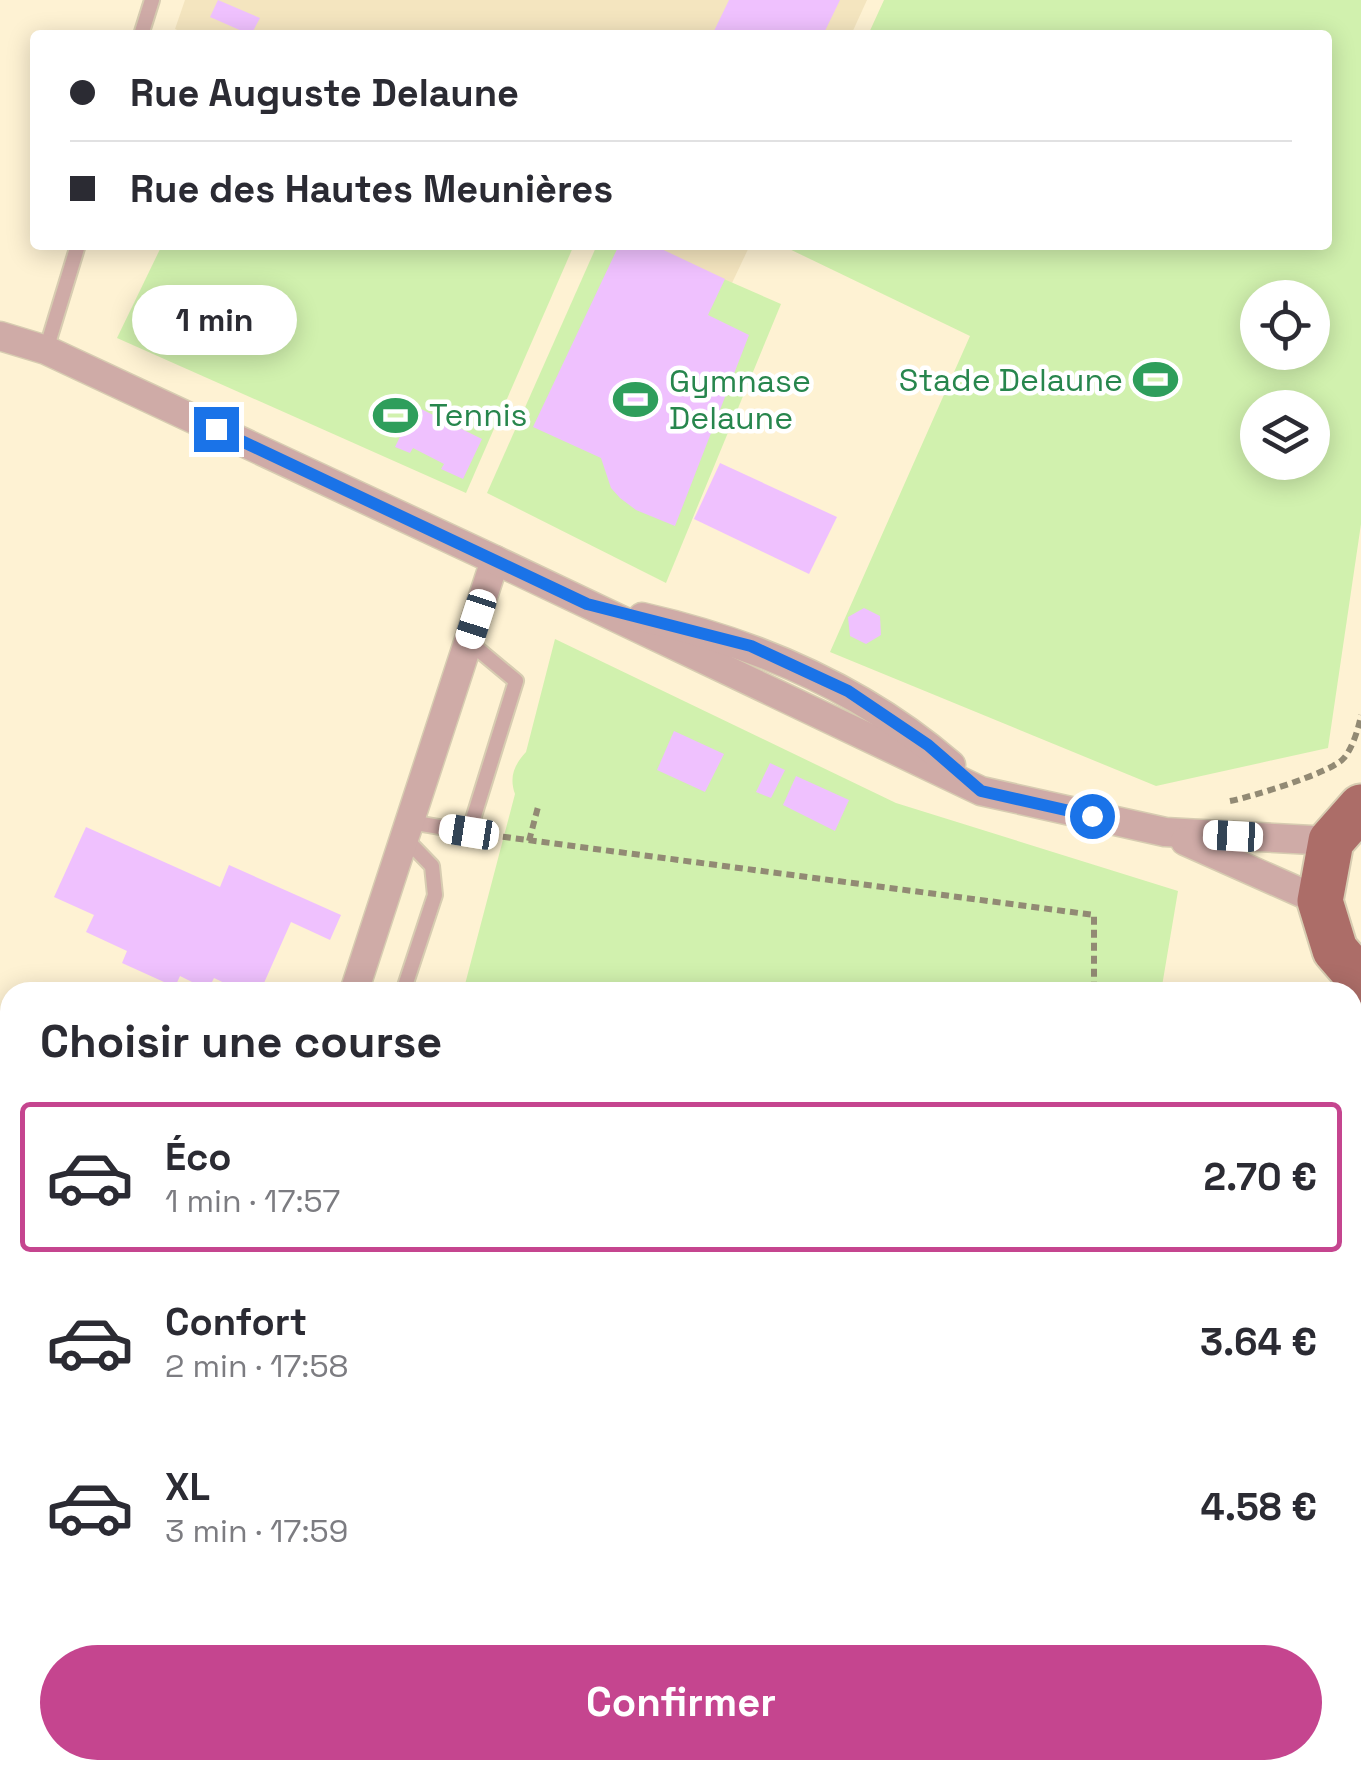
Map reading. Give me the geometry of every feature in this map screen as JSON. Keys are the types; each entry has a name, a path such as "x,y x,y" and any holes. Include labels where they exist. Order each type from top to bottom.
{"main road":[{"path":"1361,808 1331,841 1320,901 1335,950 1361,980"}],"street":[{"path":"0,336 46,350 981,791 1165,832 1331,841"},
{"path":"357,982 494,560"},
{"path":"1165,832 1320,901"}],"lane":[{"path":"143,30 152,0"},
{"path":"46,350 76,250"},
{"path":"407,830 469,832 516,680 468,641"},
{"path":"406,982 436,895 432,866 407,830"}],"path":[{"path":"1216,801 1233,802 1342,760 1361,715"},
{"path":"530,841 538,807"},
{"path":"469,832 1094,914 1094,982"}],"shaded area":[{"path":"185,0 867,0 853,30 175,29"},
{"path":"660,250 748,250 732,283"}],"green space":[{"name":"Stade Delaune","path":"884,0 1361,0 1361,524 1328,748 1156,786 830,652 970,336 791,250 1332,250 1332,30 870,30"},
{"name":"Tennis","path":"160,250 572,250 466,493 117,338"},
{"name":"Gymnase Delaune","path":"595,250 657,250 781,304 666,583 487,493"},
{"path":"555,639 896,803 1178,891 1163,982 466,982 515,794 514,772 526,752"}],"building":[{"path":"218,0 260,18 254,30 240,30 210,17"},
{"path":"729,0 840,0 825,30 714,30"},
{"name":"Gymnase Delaune","path":"617,250 664,250 725,279 708,315 749,335 675,526 636,510 620,498 611,488 601,458 533,427"},
{"path":"415,406 482,439 463,479 441,469 444,464 413,448 410,453 395,447"},
{"path":"720,463 837,517 809,574 694,519"},
{"path":"864,608 880,616 881,635 866,644 850,636 848,617"},
{"path":"674,731 724,754 705,792 657,770"},
{"path":"770,763 785,770 771,798 756,792"},
{"path":"796,776 849,800 835,831 783,805"},
{"path":"86,827 220,887 229,865 341,915 330,940 291,922 264,982 222,982 214,978 212,982 192,982 180,976 177,982 164,982 122,963 127,951 86,932 94,915 54,897"}],"place":[{"name":"Stade Delaune","path":"1156,380"},
{"name":"Gymnase Delaune","path":"636,399"},
{"name":"Tennis","path":"396,415"}],"route":[{"path":"216,429 587,604 751,646 848,691 928,745 981,791 1092,816"}]}
